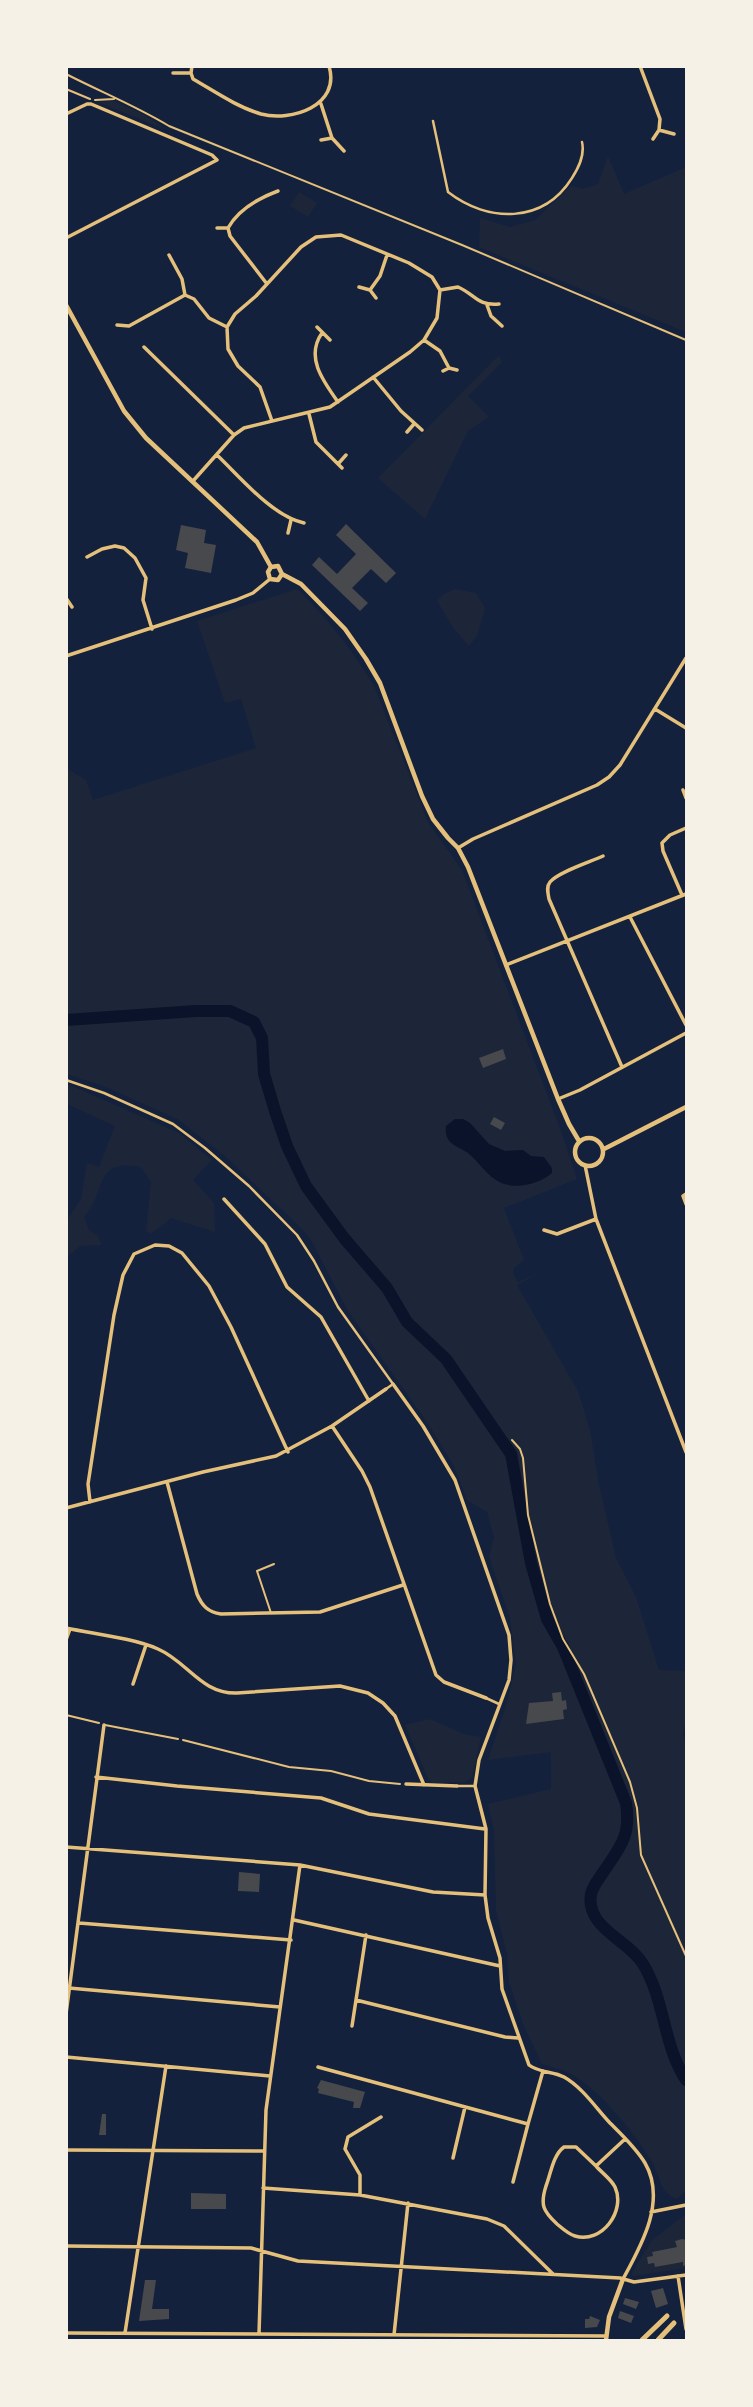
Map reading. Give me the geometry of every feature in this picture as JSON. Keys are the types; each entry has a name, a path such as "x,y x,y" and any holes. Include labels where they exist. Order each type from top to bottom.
{"highway":[{"path":"642,2340 667,2316"},
{"path":"658,2340 674,2323"}],"street":[{"path":"192,66 193,79 260,114 276,116 321,103 332,80 329,66"},
{"path":"642,67 652,102 657,109 659,130 653,139"},
{"path":"173,73 191,73"},
{"path":"321,103 332,138 344,151"},
{"path":"66,114 87,104 212,155 217,160 66,238"},
{"path":"433,121 448,192 472,207 496,214 529,212 556,197 578,167 582,142"},
{"path":"659,130 674,134"},
{"path":"321,141 332,138"},
{"path":"228,228 243,210 278,191"},
{"path":"217,228 228,228"},
{"path":"228,228 230,236 267,284"},
{"path":"193,481 234,435 244,428 330,407 424,340 437,318 440,290 438,284 425,270 341,235 316,237 301,247 235,314 227,327 228,349 232,358 260,387 272,421"},
{"path":"370,290 380,276 387,255"},
{"path":"169,256 182,279 185,295"},
{"path":"359,287 370,290 376,298"},
{"path":"440,290 458,287 487,305 499,304"},
{"path":"185,295 194,299 209,317 227,327"},
{"path":"117,325 129,326 185,295"},
{"path":"66,305 124,411 146,438 257,542 271,566"},
{"path":"487,305 491,316 502,326"},
{"path":"317,327 330,340"},
{"path":"322,332 314,345 317,369 338,402"},
{"path":"424,340 444,356 449,368"},
{"path":"144,347 234,435"},
{"path":"443,371 449,368 457,370"},
{"path":"373,377 414,425 422,430"},
{"path":"309,414 316,442 342,468"},
{"path":"407,432 414,425"},
{"path":"216,455 277,511 291,520 304,523"},
{"path":"338,464 346,455"},
{"path":"288,533 291,520"},
{"path":"87,557 115,546 124,548 135,558 146,578 143,600 152,629"},
{"path":"271,566 278,566 282,574 300,584 345,629 380,683 422,796 433,819 458,848 558,1099 579,1141"},
{"path":"270,579 268,572 271,566"},
{"path":"66,656 253,593 270,579 278,580 282,574"},
{"path":"66,598 72,607"},
{"path":"458,848 472,839 597,785 609,777 620,765 687,658"},
{"path":"655,709 687,728"},
{"path":"683,790 687,798"},
{"path":"506,965 684,895 662,843 670,835 687,828"},
{"path":"603,856 558,876 551,881 547,889 622,1067"},
{"path":"630,917 687,1025"},
{"path":"558,1099 687,1032"},
{"path":"66,1080 104,1093 173,1124 249,1186 298,1236 342,1315 423,1426 455,1480 509,1635 509,1680 479,1760 475,1786 486,1829 485,1895 488,1918 499,1953 502,1989 529,2065 560,2075 574,2085 642,2158 653,2186 651,2212 642,2243 623,2279 608,2317 606,2338 66,2333"},
{"path":"585,1166 594,1166 601,1161 604,1149 687,1107"},
{"path":"604,1149 596,1139 587,1138 579,1141 575,1155 585,1166 596,1219 684,1438 687,1452"},
{"path":"687,1194 683,1196 687,1204"},
{"path":"224,1199 264,1244 286,1287 321,1317 369,1401"},
{"path":"544,1230 557,1234 596,1219"},
{"path":"90,1502 88,1484 119,1293 130,1259 148,1246 162,1245 176,1249 202,1275 231,1327 288,1452"},
{"path":"66,1508 288,1452 393,1384"},
{"path":"332,1426 370,1487 438,1678 501,1705"},
{"path":"167,1482 197,1594 205,1608 221,1614 320,1612 403,1585"},
{"path":"66,1640 68,1628 161,1650 197,1680 220,1692 340,1686 368,1693 383,1703 395,1716 424,1785"},
{"path":"133,1685 146,1646"},
{"path":"66,2014 104,1725"},
{"path":"96,1777 321,1798 369,1814 486,1829"},
{"path":"406,1784 475,1786"},
{"path":"66,1847 300,1865 433,1892 485,1895"},
{"path":"259,2334 264,2151 271,2076 300,1865"},
{"path":"293,1919 500,1966"},
{"path":"79,1923 291,1940"},
{"path":"352,2026 366,1935"},
{"path":"69,1988 281,2007"},
{"path":"356,2000 518,2038"},
{"path":"66,2057 271,2076"},
{"path":"125,2333 166,2066"},
{"path":"312,2066 528,2124"},
{"path":"513,2182 542,2071"},
{"path":"453,2158 465,2107"},
{"path":"360,2195 360,2175 345,2149 348,2137 381,2117"},
{"path":"596,2166 625,2139"},
{"path":"564,2147 576,2147 596,2166 614,2186 617,2196 616,2211 598,2234 575,2236 545,2213 543,2198 557,2155 564,2147"},
{"path":"66,2150 264,2151"},
{"path":"263,2188 360,2195 487,2219 504,2227 555,2275"},
{"path":"394,2335 408,2203"},
{"path":"651,2212 687,2205"},
{"path":"66,2246 260,2249 298,2261 623,2279 634,2282 687,2275"},
{"path":"678,2276 687,2329"}],"lane":[{"path":"512,1440 520,1449 523,1458 528,1515 550,1604 564,1639 589,1685 630,1782 637,1808 641,1855 687,1956"},
{"path":"271,1614 257,1571 274,1564"},
{"path":"104,1725 178,1739"}],"path":[{"path":"66,74 139,108 169,126 687,340"},
{"path":"66,89 93,100 115,99"},
{"path":"66,1715 104,1725"},
{"path":"178,1739 289,1767 331,1771 369,1781 406,1784"}],"shaded area":[{"path":"114,101 143,114 167,130 98,102"},
{"path":"608,156 624,194 686,167 686,332 479,247 480,218 510,227 535,220 571,186 583,189 598,184"},
{"path":"299,192 317,203 308,217 290,206"},
{"path":"499,355 502,362 468,396 489,417 468,431 425,519 378,478"},
{"path":"297,589 339,635 374,686 428,822 462,870 577,1179 504,1208 524,1260 514,1268 513,1273 518,1282 539,1273 517,1285 578,1391 590,1430 599,1485 616,1558 636,1597 659,1670 686,1671 686,1720 683,1734 686,1746 686,2191 677,2199 667,2192 644,2149 606,2102 573,2075 542,2064 523,2024 509,1982 507,1954 496,1910 494,1831 488,1804 551,1789 551,1752 488,1760 516,1665 510,1618 489,1557 494,1537 487,1512 467,1500 454,1466 427,1422 348,1311 310,1238 298,1225 226,1157 179,1120 106,1087 67,1074 66,768 86,780 93,800 256,748 241,699 225,703 197,621"},
{"path":"455,589 476,593 485,608 477,636 469,646 454,629 437,601"},
{"path":"67,1084 179,1133 212,1160 193,1180 214,1203 215,1232 171,1218 151,1234 146,1231 151,1182 141,1167 125,1165 115,1167 103,1178 84,1217 89,1230 97,1235 102,1245 80,1246 67,1257 67,1220 81,1199 87,1163 99,1167 115,1126 67,1104"},
{"path":"455,1119 470,1123 489,1144 505,1151 523,1150 531,1156 544,1157 552,1168 552,1173 540,1181 517,1186 496,1180 468,1153 449,1140 446,1126"},
{"path":"430,1719 464,1734 481,1737 472,1778 466,1782 432,1783 428,1778 405,1725"},
{"path":"686,2214 686,2240 676,2240 677,2247 652,2252 653,2256 647,2257 648,2264 654,2263 655,2267 683,2262 686,2268 633,2276 632,2273 652,2240"}],"building":[{"path":"346,524 396,573 386,583 371,569 352,588 368,603 360,611 312,565 319,557 337,574 356,554 336,535"},
{"path":"181,525 206,530 204,543 216,545 211,573 185,568 188,553 176,550"},
{"path":"503,1049 506,1059 483,1068 479,1058"},
{"path":"494,1117 505,1123 501,1130 490,1124"},
{"path":"561,1692 567,1709 563,1710 564,1719 526,1724 529,1703 553,1701 552,1693"},
{"path":"239,1872 260,1874 259,1892 238,1891"},
{"path":"321,2080 365,2092 360,2108 353,2108 354,2102 318,2093"},
{"path":"102,2114 106,2114 106,2135 99,2135"},
{"path":"191,2193 226,2194 226,2209 191,2209"},
{"path":"686,2240 686,2265 683,2266 683,2262 655,2267 654,2263 648,2264 647,2257 653,2256 652,2252 677,2247 675,2241"},
{"path":"145,2280 156,2280 152,2309 169,2309 169,2319 139,2321"},
{"path":"663,2288 668,2304 656,2308 651,2291"},
{"path":"625,2298 639,2302 636,2309 623,2304"},
{"path":"620,2311 634,2316 631,2323 618,2318"},
{"path":"590,2316 600,2320 597,2327 585,2328 585,2319"}],"waterway":[{"path":"66,1020 230,1011 254,1022 262,1038 264,1074 275,1111 287,1146 306,1186 344,1238 387,1288 407,1322 446,1359 511,1454 531,1563 547,1619 563,1647 626,1803 626,1832 593,1888 591,1906 601,1925 643,1964 656,1992 678,2066 686,2080"}]}
